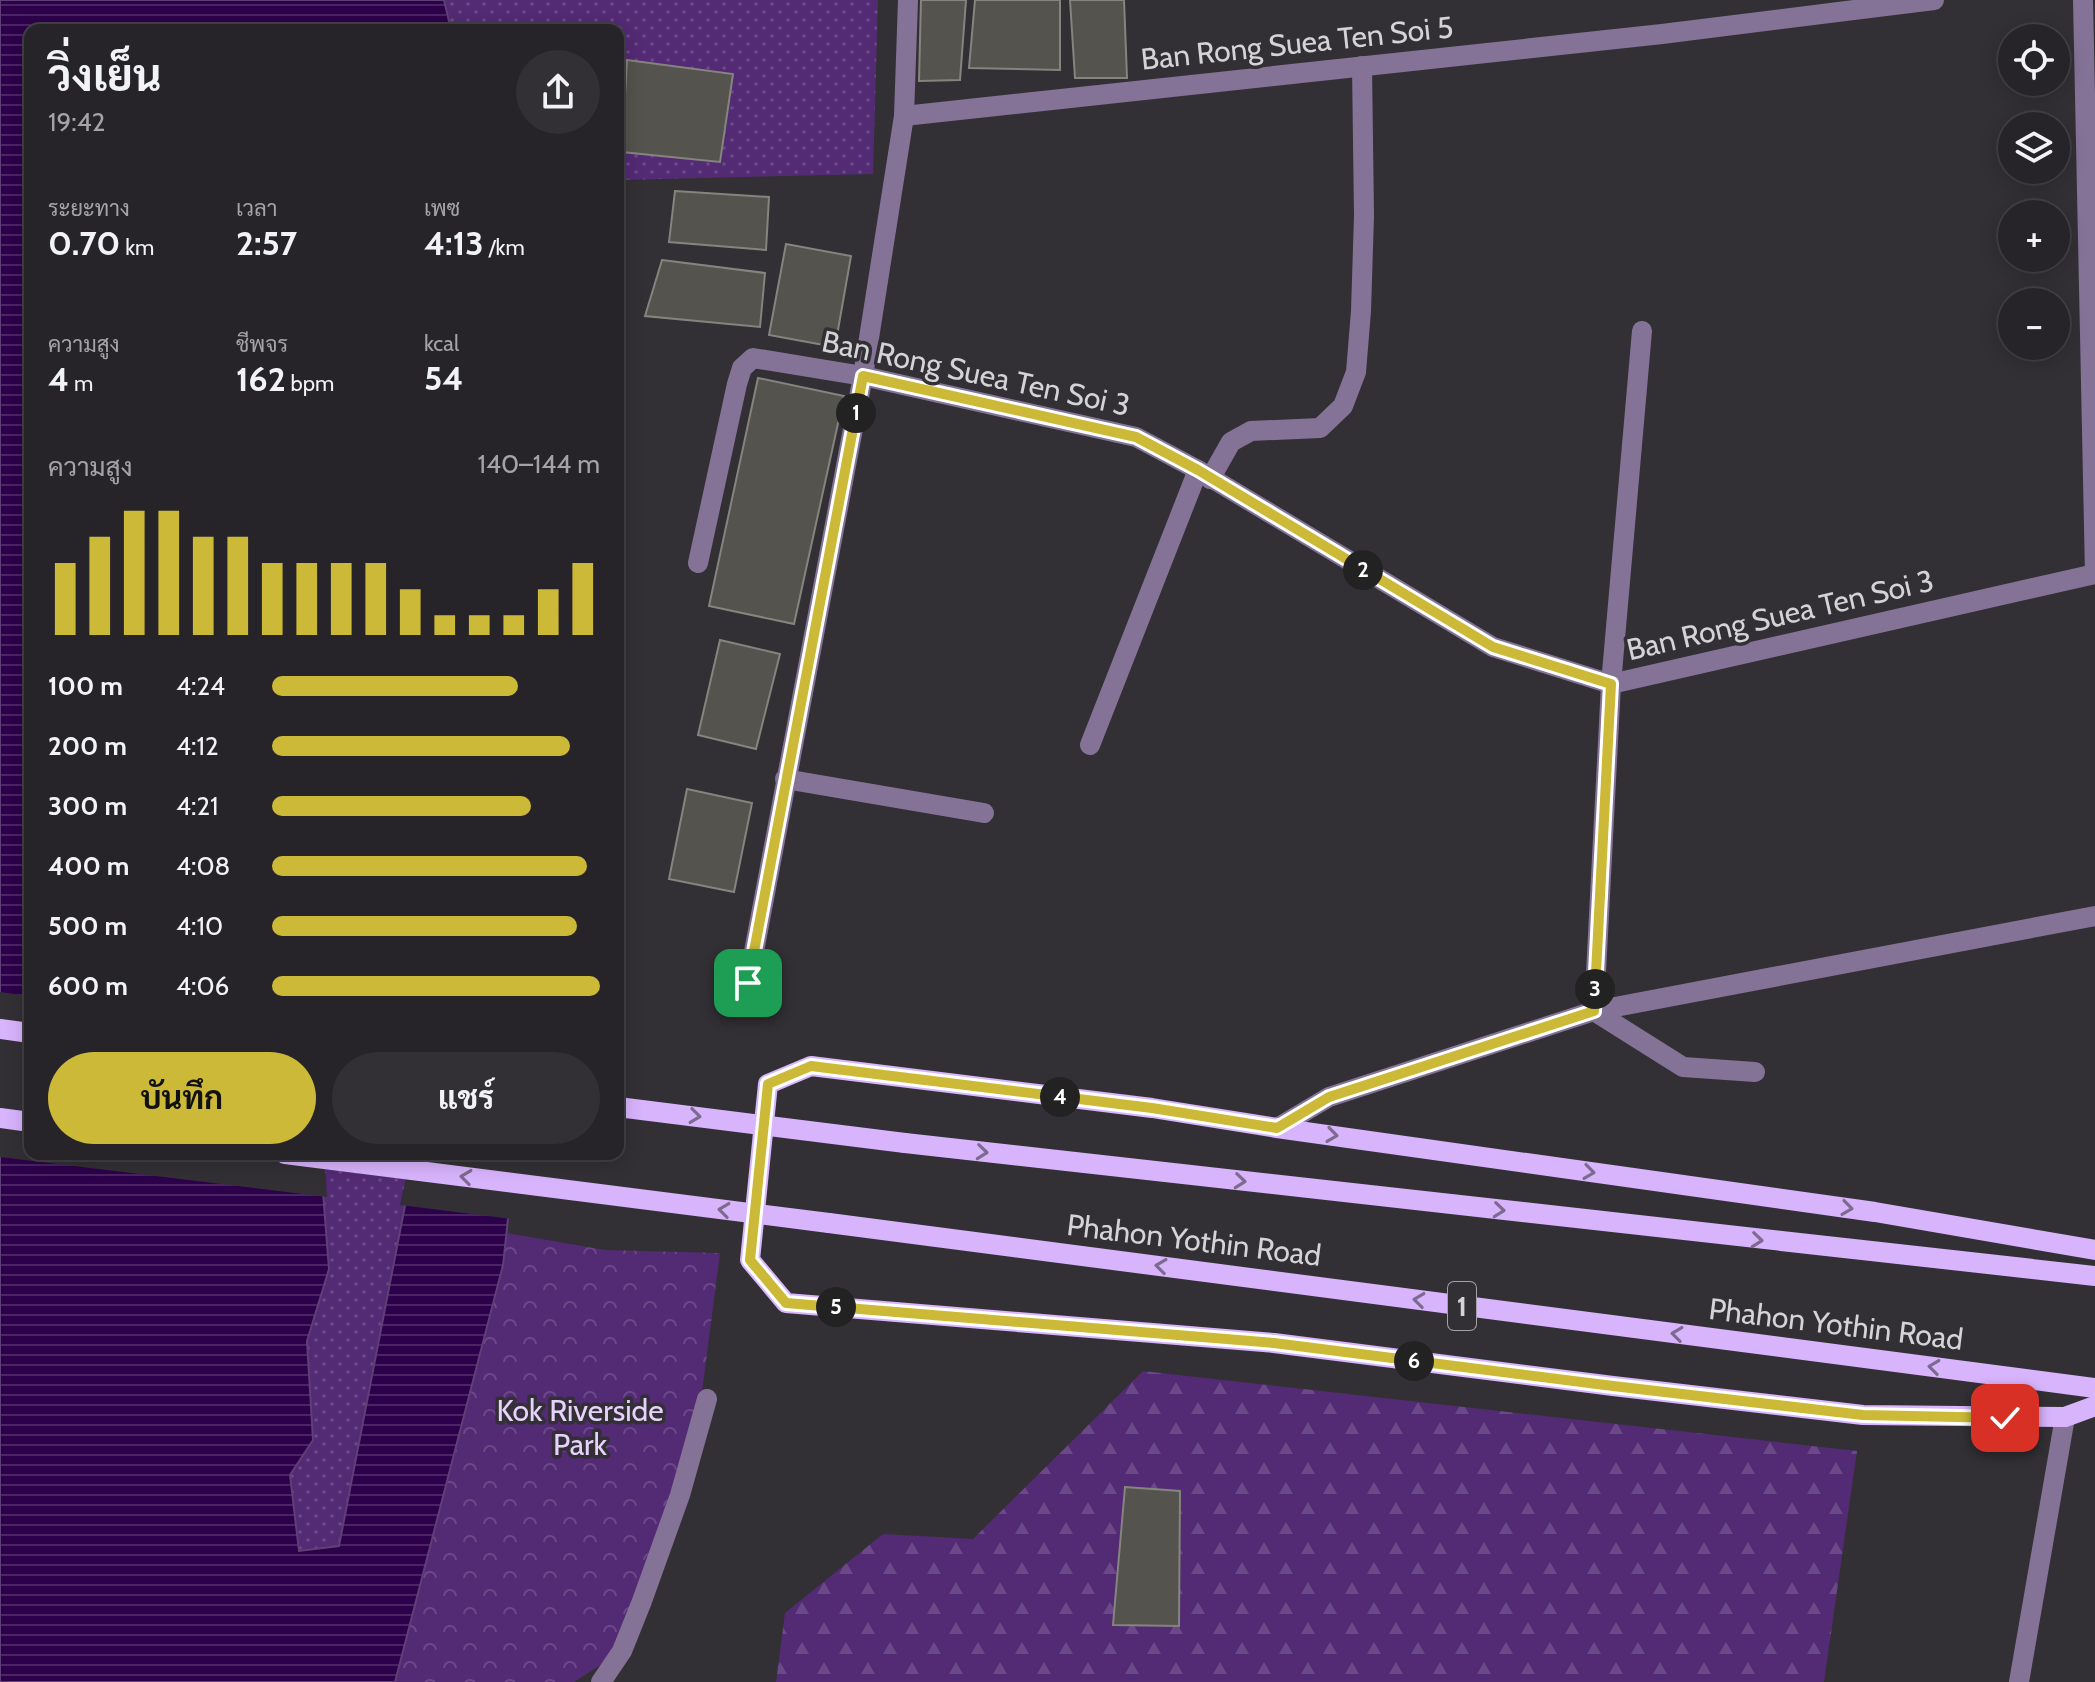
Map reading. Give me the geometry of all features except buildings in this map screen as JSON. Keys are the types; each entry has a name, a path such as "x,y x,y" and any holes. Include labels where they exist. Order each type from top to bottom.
{"main road":[{"path":"0,1029 24,1032"},
{"path":"2095,1250 1875,1212 1152,1108 811,1066 768,1084 750,1260 786,1303 1274,1343 1863,1415 2065,1417 2095,1406"},
{"name":"Phahon Yothin Road","path":"624,1108 905,1143 2095,1276"},
{"path":"0,1118 24,1121"},
{"name":"Phahon Yothin Road","path":"332,1160 2095,1388"}],"street":[{"path":"748,983 863,376 904,116 908,0"},
{"name":"Ban Rong Suea Ten Soi 5","path":"904,116 1662,34 1934,0"},
{"path":"2083,0 2095,574"},
{"path":"1090,745 1204,474 1231,442 1251,431 1320,428 1343,406 1356,372 1361,311 1364,216 1362,66"},
{"path":"1594,1011 1611,684 1642,331"},
{"name":"Ban Rong Suea Ten Soi 3","path":"698,563 742,368 753,358 863,376 1136,437 1204,474 1493,647 1611,684 2095,574"},
{"path":"785,779 984,813"},
{"path":"1277,1128 1329,1097 1594,1011 2095,916"},
{"path":"1594,1011 1683,1067 1755,1072"},
{"path":"601,1682 622,1651 642,1601 680,1495 707,1399"},
{"path":"2019,1682 2065,1417"}],"green space":[{"path":"444,0 878,0 873,174 624,180 624,24 450,24"},
{"path":"320,1160 414,1160 339,1547 299,1552 290,1475 313,1440 307,1341 329,1269"},
{"name":"Kok Riverside Park","path":"506,1233 605,1250 720,1253 694,1454 622,1651 574,1682 395,1682 503,1265"},
{"path":"1143,1371 1857,1451 1824,1682 776,1682 785,1613 883,1534 973,1539"}],"shaded area":[{"path":"0,0 444,0 450,24 24,24 24,1160 320,1160 329,1269 307,1341 313,1440 290,1475 299,1551 339,1546 414,1160 514,1160 503,1265 395,1682 0,1682"}],"pier":[{"path":"0,992 24,995 24,1160 0,1157"},
{"path":"25,1160 324,1160 327,1197"},
{"path":"410,1160 518,1160 512,1219 400,1205"}],"route":[{"path":"748,983 863,376 1136,437 1198,470 1493,647 1611,684 1594,1011 1329,1097 1277,1128 1152,1108 811,1066 768,1084 750,1260 786,1303 1274,1343 1863,1415 2005,1418"}]}
